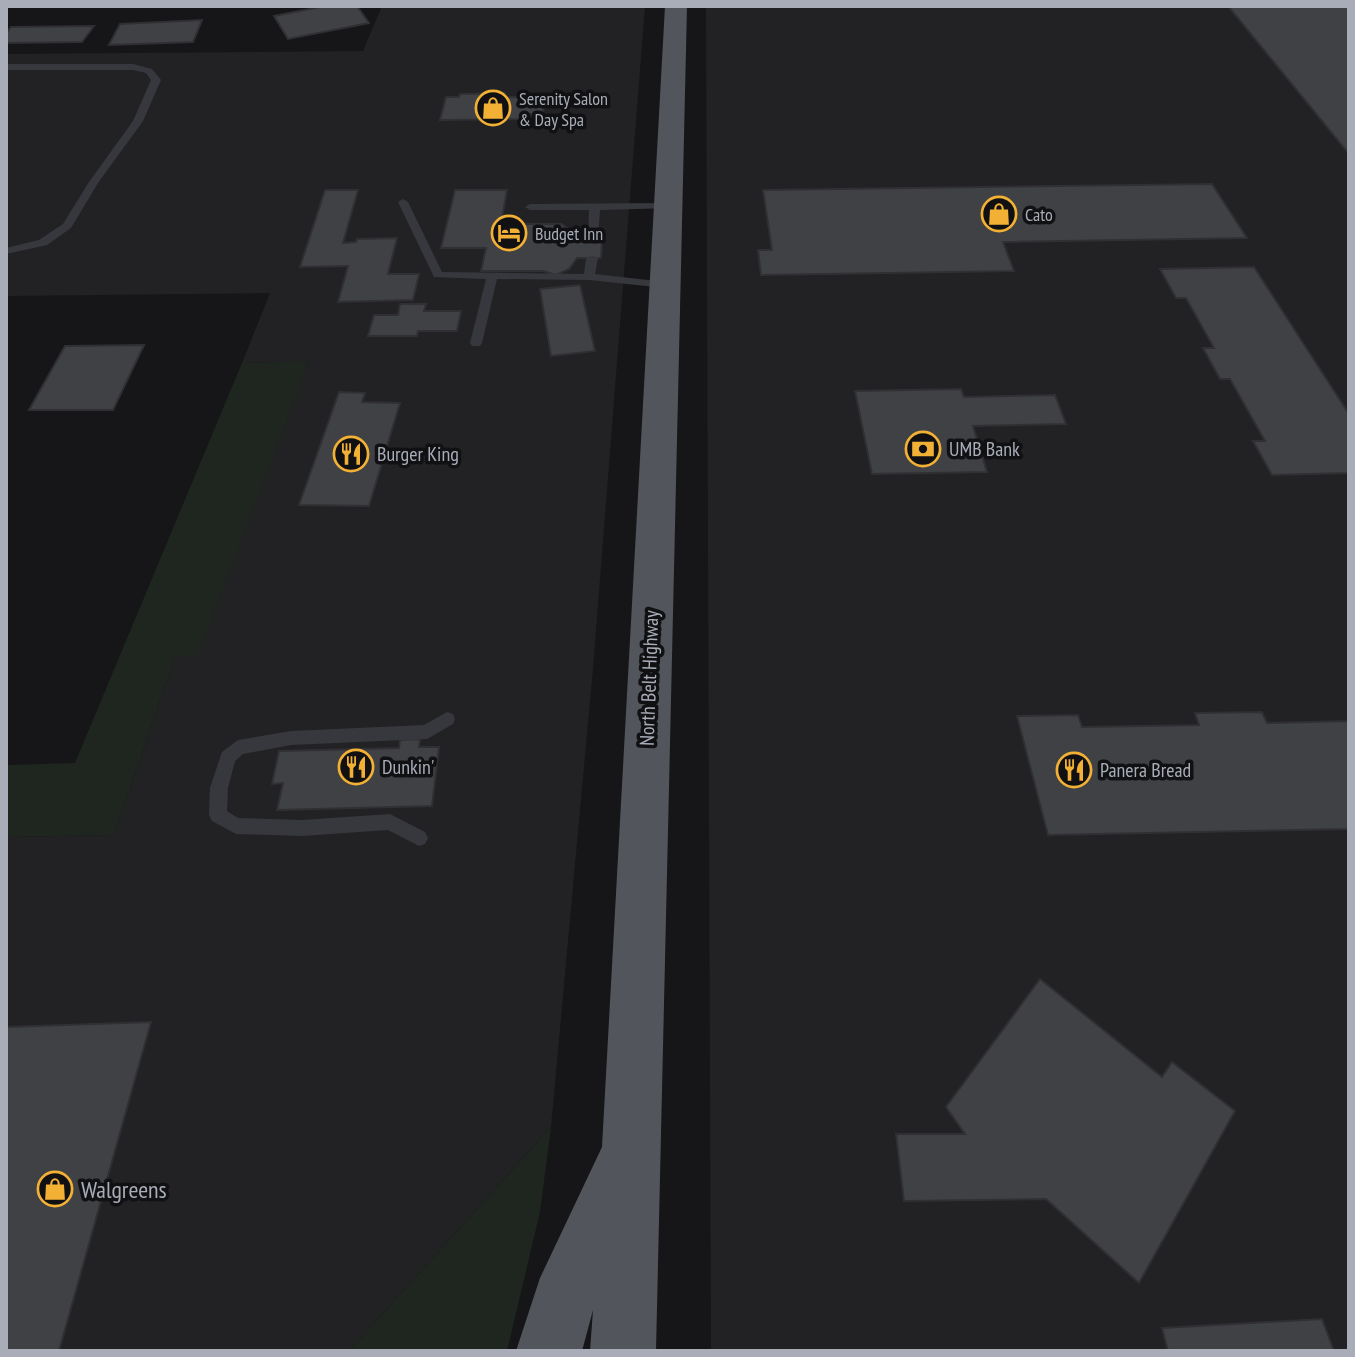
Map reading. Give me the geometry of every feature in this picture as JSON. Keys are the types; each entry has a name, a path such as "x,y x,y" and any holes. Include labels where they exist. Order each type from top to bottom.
{"main road":[{"name":"North Belt Highway","path":"623,1351 676,6"},
{"path":"549,1351 563,1301 631,1147"}],"lane":[{"path":"6,67 133,67 149,71 156,80 152,95 133,130 92,185 75,218 55,237 19,251 6,251"},
{"path":"403,202 438,275 589,277 665,285"},
{"path":"593,241 595,206"},
{"path":"530,207 668,206"},
{"path":"589,277 592,258"},
{"path":"476,343 492,276"},
{"path":"419,838 390,822 302,828 236,826 218,815 219,788 228,757 238,747 277,739 427,732 447,719"}],"shaded area":[{"path":"382,6 645,6 593,668 551,1127 349,1351 6,1351 6,837 114,835 175,657 309,362 242,363 270,293 6,296 6,54 363,51"},
{"path":"706,6 1349,6 1349,1351 711,1351"},
{"path":"309,361 198,655 175,657 114,835 6,837 6,765 75,763 242,363"},
{"path":"551,1127 540,1212 507,1351 349,1351"}],"building":[{"path":"325,6 357,6 369,23 288,39 274,16"},
{"path":"1228,6 1349,6 1349,154"},
{"path":"202,20 193,42 109,45 120,24"},
{"path":"94,26 82,42 6,43 6,33 11,27"},
{"name":"Serenity Salon & Day Spa","path":"505,93 504,97 530,97 529,103 544,102 543,114 529,114 528,119 440,120 446,97"},
{"name":"Cato","path":"1212,184 1247,238 1003,242 1014,271 761,275 758,250 772,250 763,190"},
{"path":"325,190 358,190 343,243 356,242 357,239 397,238 388,274 419,274 413,300 338,302 348,266 300,267"},
{"name":"Budget Inn","path":"455,190 507,190 501,224 562,224 582,241 602,241 601,258 577,258 569,269 556,275 543,271 481,271 486,248 441,248"},
{"path":"1254,267 1349,414 1349,473 1272,475 1253,441 1265,441 1230,379 1220,379 1203,348 1214,348 1186,298 1176,298 1160,269"},
{"path":"580,285 595,351 551,356 540,289"},
{"path":"400,304 426,304 424,311 461,311 457,331 418,331 417,336 368,336 374,315 398,315"},
{"path":"144,345 113,410 29,410 65,346"},
{"name":"UMB Bank","path":"961,389 964,397 1055,395 1066,424 973,426 987,472 872,474 855,391"},
{"name":"Burger King","path":"339,392 365,393 362,402 400,403 369,506 299,505"},
{"path":"1262,712 1267,723 1349,721 1349,829 1048,835 1017,716 1078,715 1082,727 1199,725 1195,713"},
{"name":"Dunkin'","path":"420,739 419,747 439,747 432,806 277,810 283,783 272,784 279,751 399,748 400,740"},
{"path":"1040,979 1162,1077 1172,1062 1235,1111 1139,1283 1046,1199 904,1201 896,1134 965,1134 946,1107"},
{"name":"Walgreens","path":"151,1022 59,1351 6,1351 6,1027"},
{"path":"1322,1319 1334,1351 1168,1351 1162,1328"}],"place":[{"name":"Serenity Salon & Day Spa","path":"493,108"},
{"name":"Cato","path":"999,214"},
{"name":"Budget Inn","path":"509,233"},
{"name":"UMB Bank","path":"923,449"},
{"name":"Burger King","path":"351,454"},
{"name":"Dunkin'","path":"356,767"},
{"name":"Panera Bread","path":"1074,770"},
{"name":"Walgreens","path":"55,1189"}]}
